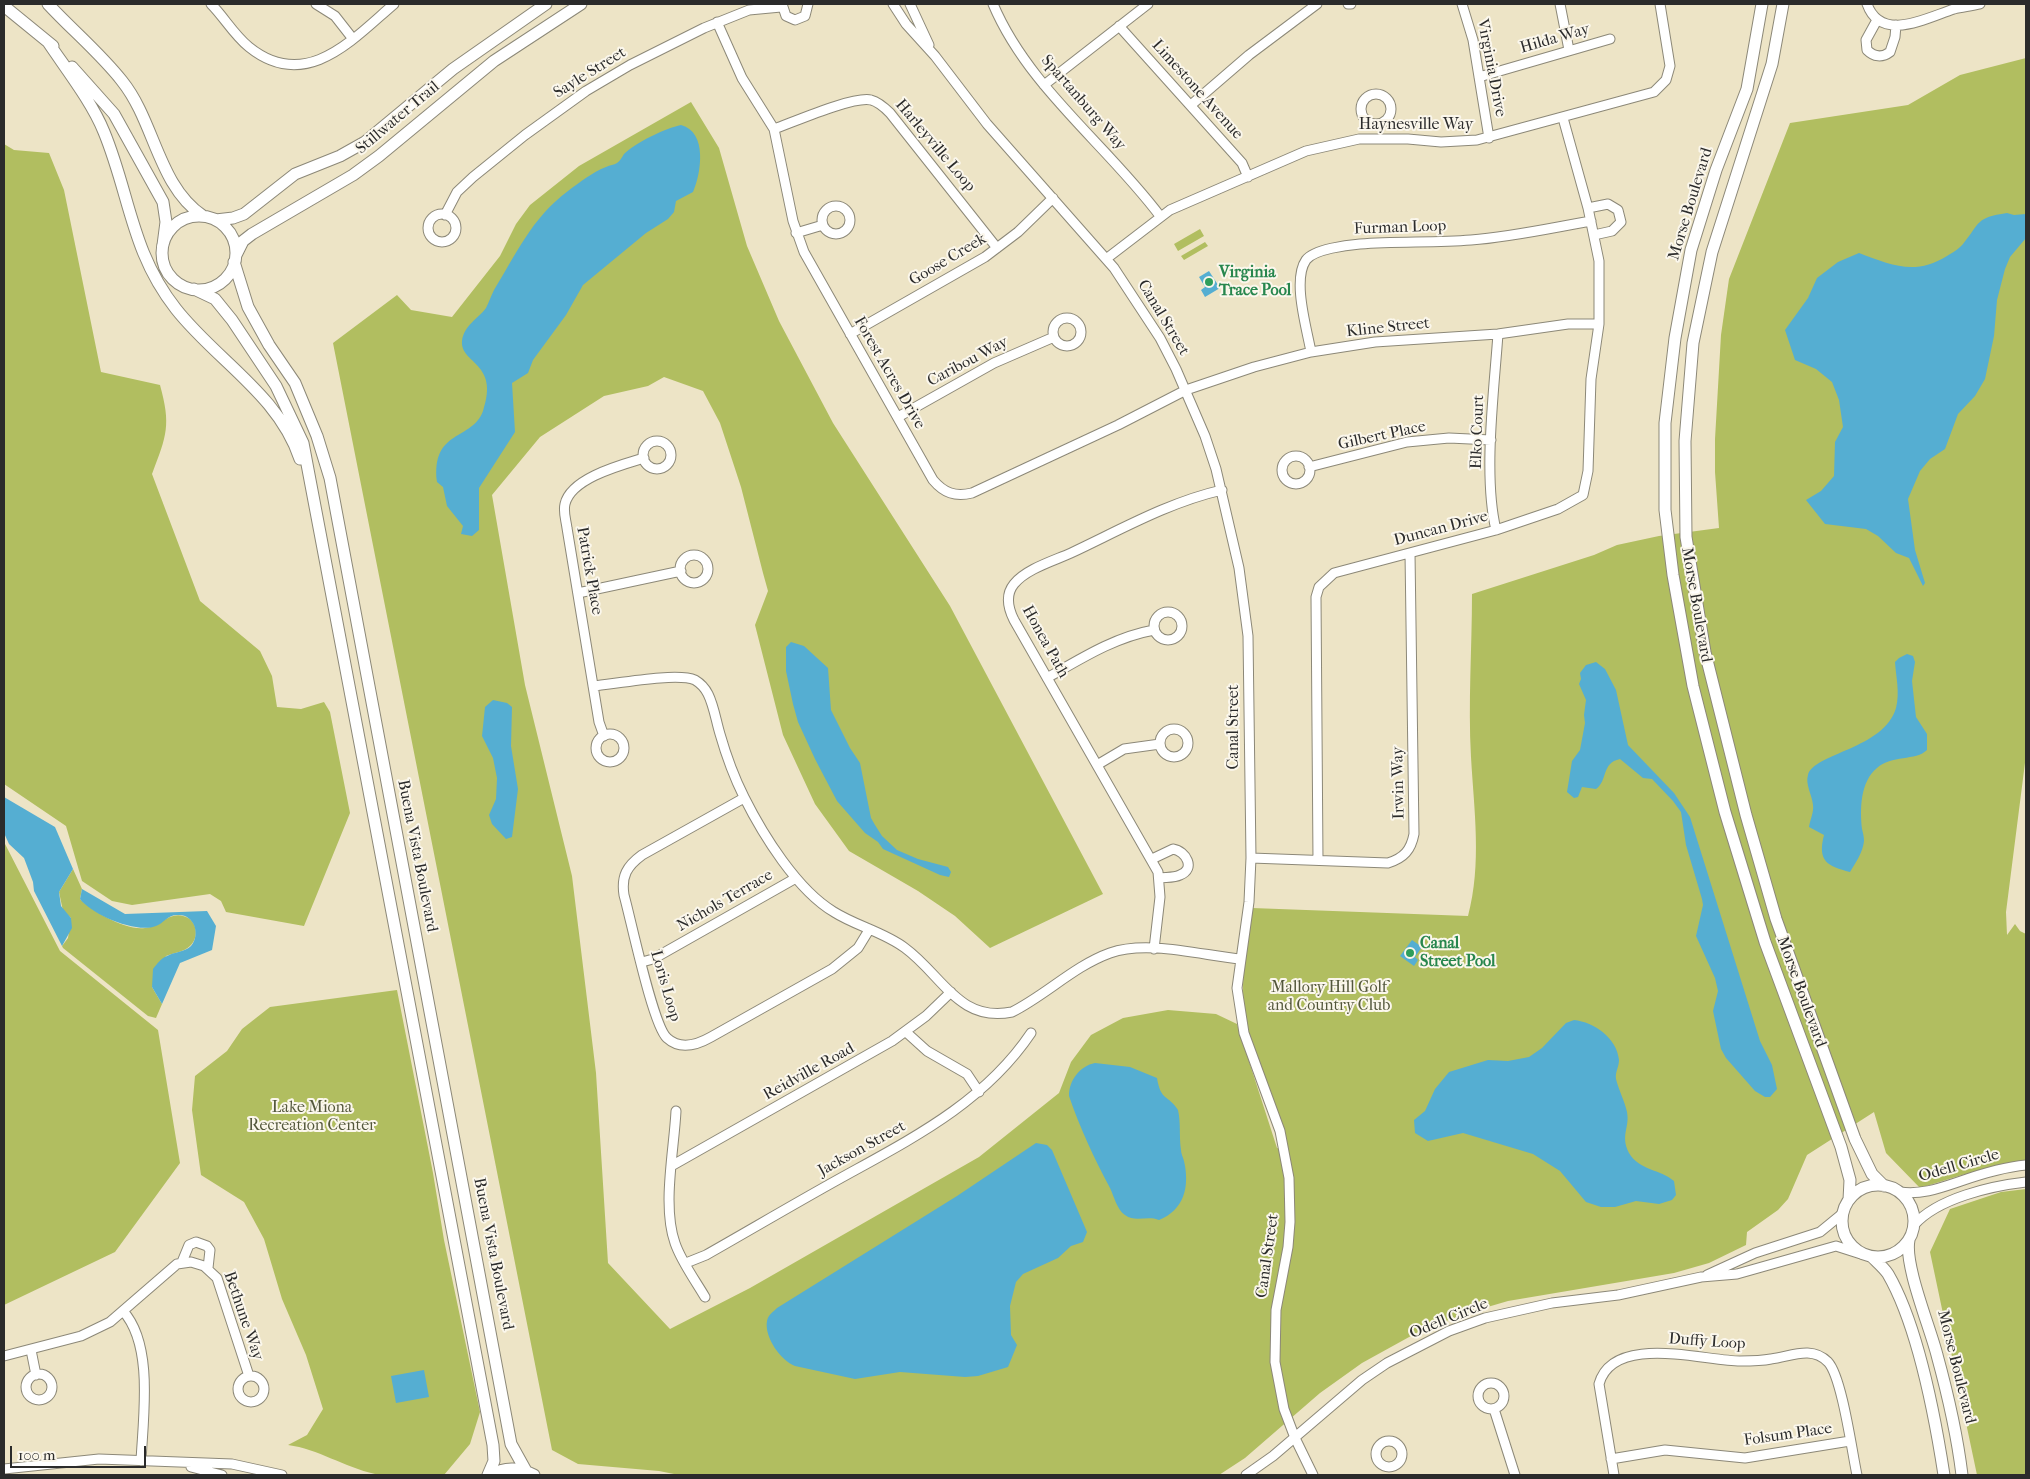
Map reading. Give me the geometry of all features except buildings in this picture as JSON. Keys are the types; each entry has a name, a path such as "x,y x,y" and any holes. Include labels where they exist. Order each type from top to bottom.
{"main road":[{"path":"48,4 123,82 152,136 176,190 188,206 203,216 216,220"},
{"name":"Stillwater Trail","path":"216,220 233,218 244,214 295,174 340,156 365,142 453,69 546,4"},
{"name":"Stillwater Trail","path":"235,258 243,241 252,234 334,187 373,161 494,61 581,4"},
{"name":"Morse Boulevard","path":"1762,4 1747,89 1716,170 1691,250 1675,338 1665,423 1665,510 1673,575 1693,686 1725,812 1765,942 1841,1147 1850,1180 1848,1200"},
{"name":"Morse Boulevard","path":"1783,4 1772,64 1712,252 1693,343 1685,441 1686,537 1706,652 1746,815 1776,919 1855,1140 1872,1174 1884,1186"},
{"name":"Buena Vista Boulevard","path":"4,6 48,42 114,114 163,202 166,222 162,256 170,277 179,284 215,299 232,320 276,386 303,443 493,1445 494,1461 490,1475"},
{"path":"48,42 104,130 139,246 154,278 187,322 276,412 297,449 314,500"},
{"path":"162,244 173,226 187,218 203,216"},
{"name":"Buena Vista Boulevard","path":"216,220 232,236 235,258 248,307 269,345 295,383 317,436 330,478 512,1444 530,1473"},
{"path":"194,289 212,287 222,281 235,258"},
{"path":"1884,1186 1900,1192 1908,1201 1913,1213 1914,1225 1909,1240 1893,1254 1867,1255 1852,1247 1845,1238 1842,1214 1848,1200 1864,1188 1884,1186"},
{"name":"Morse Boulevard","path":"1909,1240 1908,1258 1937,1354 1952,1412 1962,1475"},
{"name":"Morse Boulevard","path":"1867,1255 1887,1272 1901,1301 1932,1412 1944,1475"},
{"name":"Buena Vista Boulevard","path":"490,1475 506,1469 530,1473"}],"street":[{"path":"210,4 248,46 260,55 285,63 314,62 329,57 354,39 394,4"},
{"path":"316,4 335,16 354,39"},
{"name":"Sayle Street","path":"445,215 451,200 462,187 553,114 630,65 717,22 749,10 782,5 786,16 795,20 805,16 808,4"},
{"name":"Canal Street","path":"893,4 906,24 935,56 987,124 1106,259 1160,338 1186,390 1205,436 1222,490 1240,568 1248,636 1251,858 1248,902 1239,959 1237,988 1244,1033 1280,1130 1289,1178 1290,1222 1288,1247 1276,1310 1274,1336 1278,1386 1295,1438 1313,1475"},
{"name":"Canal Street","path":"910,4 935,56"},
{"name":"Spartanburg Way","path":"993,4 1004,29 1044,85 1144,195 1160,216"},
{"path":"1044,85 1148,4"},
{"path":"1191,105 1249,55 1318,4"},
{"name":"Virginia Drive","path":"1462,4 1473,40 1489,138"},
{"path":"1560,4 1570,50"},
{"name":"Haynesville Way","path":"1106,259 1160,216 1194,197 1248,177 1290,157 1325,145 1359,139 1441,142 1489,138 1654,92 1666,80 1669,74 1670,56 1660,4"},
{"path":"1867,4 1871,15 1877,20 1886,24 1896,25 1914,23 1957,8 1980,4"},
{"path":"1877,20 1866,40 1867,50 1874,56 1890,52 1895,37 1896,25"},
{"name":"Forest Acres Drive","path":"717,22 742,78 774,129 796,233 814,273 938,487 953,495 972,494 1118,425 1186,390"},
{"name":"Limestone Avenue","path":"1119,26 1242,163 1248,177"},
{"name":"Hilda Way","path":"1479,76 1610,39"},
{"name":"Harleyville Loop","path":"774,129 851,102 870,100 877,102 890,113 997,248"},
{"name":"Duncan Drive","path":"1318,860 1316,597 1320,587 1334,573 1496,530 1558,510 1583,495 1588,471 1591,379 1599,324 1599,261 1588,208 1563,118"},
{"path":"1376,124 1376,139"},
{"name":"Goose Creek","path":"850,334 958,273 997,248 1053,198"},
{"path":"1588,208 1608,204 1618,210 1621,222 1618,227 1594,235"},
{"name":"Furman Loop","path":"1311,352 1302,304 1300,274 1307,258 1318,253 1346,246 1382,242 1471,240 1591,221"},
{"path":"796,233 823,225"},
{"name":"Kline Street","path":"1186,390 1230,374 1311,352 1375,342 1498,334 1568,324 1599,324"},
{"name":"Elko Court","path":"1496,530 1493,515 1491,440 1498,334"},
{"name":"Caribou Way","path":"898,417 994,362 1054,337"},
{"name":"Gilbert Place","path":"1309,467 1406,442 1449,438 1491,440"},
{"name":"Patrick Place","path":"604,736 565,514 568,495 575,487 584,481 644,458"},
{"name":"Honea Path","path":"1154,949 1160,897 1159,878 1152,859 1047,678 1010,611 1008,602 1013,585 1029,573 1175,504 1222,490"},
{"name":"Irwin Way","path":"1251,858 1388,863 1407,853 1412,844 1414,834 1410,553"},
{"path":"578,593 681,571"},
{"path":"1047,678 1110,642 1154,630"},
{"path":"594,686 678,677 695,680 709,696 728,758 744,798 769,840 796,878 831,911 904,947 966,1006 976,1012 999,1014 1012,1012 1106,955 1130,949 1154,949 1239,959"},
{"path":"1097,764 1124,749 1160,744"},
{"name":"Loris Loop","path":"744,798 642,855 626,869 623,887 661,1031 673,1042 690,1045 711,1038 832,969 858,948 869,930"},
{"path":"1152,859 1173,849 1179,850 1187,857 1188,867 1185,872 1181,875 1159,878"},
{"name":"Nichols Terrace","path":"642,962 653,959 796,878"},
{"name":"Reidville Road","path":"673,1165 870,1055 906,1032 951,992"},
{"path":"906,1032 927,1051 967,1074 979,1092"},
{"name":"Jackson Street","path":"686,1263 706,1255 919,1134 979,1092 1005,1068 1031,1033"},
{"path":"676,1112 670,1202 672,1231 675,1244 705,1297"},
{"name":"Odell Circle","path":"1900,1192 1914,1194 1930,1191 1963,1180 2026,1165"},
{"name":"Odell Circle","path":"1914,1225 1924,1214 1945,1203 1977,1192 2026,1182"},
{"name":"Odell Circle","path":"1702,1277 1755,1253 1820,1232 1842,1214"},
{"name":"Bethune Way","path":"182,1262 189,1245 196,1242 207,1246 210,1250 208,1268"},
{"name":"Odell Circle","path":"1246,1475 1295,1438 1362,1380 1387,1363 1449,1331 1516,1310 1618,1295 1702,1277 1737,1274 1836,1246 1867,1255"},
{"name":"Bethune Way","path":"4,1356 81,1336 110,1322 177,1264 191,1262 208,1268 217,1278 249,1376"},
{"path":"123,1311 130,1318 136,1334 145,1378 141,1461"},
{"path":"31,1350 36,1374"},
{"name":"Duffy Loop","path":"1614,1475 1599,1384 1601,1374 1619,1360 1664,1353 1738,1361 1772,1359 1803,1353 1819,1355 1829,1363 1837,1380 1857,1475"},
{"path":"1494,1409 1515,1475"},
{"name":"Folsum Place","path":"1611,1459 1665,1450 1745,1458 1850,1441"},
{"path":"4,1468 99,1459 247,1466 282,1475"},
{"path":"174,1463 222,1475"}],"green space":[{"name":"Mallory Hill Golf and Country Club","path":"2026,58 2026,755 2006,912 2007,935 2015,924 2020,931 2026,934 2026,1160 1962,1175 1920,1188 1886,1153 1874,1112 1807,1155 1788,1199 1778,1210 1747,1232 1746,1245 1709,1263 1674,1273 1508,1301 1467,1313 1420,1331 1362,1363 1320,1393 1245,1458 1219,1475 679,1475 659,1471 578,1464 552,1450 333,343 397,295 411,310 452,317 500,256 516,224 530,205 579,166 691,102 719,148 747,246 779,321 833,423 950,606 1103,894 990,948 955,916 918,891 849,851 815,804 783,735 755,625 768,591 741,487 720,423 703,391 664,377 648,386 604,396 540,437 492,495 525,685 572,876 596,1073 608,1263 670,1329 750,1288 979,1157 1059,1093 1071,1062 1091,1035 1123,1018 1168,1010 1216,1014 1237,1024 1277,1148 1288,1150 1285,1135 1245,1017 1244,970 1252,908 1468,916 1475,877 1476,857 1470,737 1472,594 1594,555 1617,545 1659,536 1719,528 1715,439 1721,335 1729,279 1790,123 1908,105 1960,75"},
{"path":"4,144 14,150 49,153 64,190 101,372 160,385 166,410 166,430 152,474 200,601 260,651 272,676 277,707 301,709 324,702 330,712 350,813 304,926 226,912 221,901 210,894 132,905 112,901 82,881 66,826 4,784"},
{"path":"1200,229 1204,236 1178,251 1174,244"},
{"path":"1205,242 1208,246 1184,260 1181,256"},
{"path":"4,842 60,951 158,1030 180,1163 115,1252 4,1305"},
{"path":"73,869 82,889 80,899 110,919 129,926 145,928 178,915 188,918 194,924 196,933 193,942 185,950 166,956 152,987 162,1004 156,1018 148,1016 63,948 62,946 68,938 71,918 63,911 59,892"},
{"name":"Lake Miona Recreation Center","path":"397,990 433,1173 444,1240 480,1412 470,1444 444,1475 400,1477 375,1474 310,1450 288,1445 307,1435 323,1409 306,1355 282,1299 264,1239 244,1202 201,1175 192,1110 195,1076 227,1051 242,1029 270,1007"},
{"path":"2026,1189 2026,1475 1977,1475 1930,1252 1950,1209 2001,1192"}],"water":[{"path":"681,125 690,129 699,145 700,165 693,192 676,201 674,212 668,219 646,233 583,285 566,315 533,360 528,373 512,383 515,432 479,488 479,530 472,536 461,534 463,526 447,506 443,487 437,482 437,465 440,453 446,444 478,420 483,411 487,395 487,383 483,373 463,349 462,341 465,331 486,308 494,290 534,225 555,202 591,174 617,163 635,145"},
{"path":"2007,213 2014,215 2026,214 2026,238 2010,257 2005,269 1997,300 1994,336 1985,379 1975,396 1958,414 1945,449 1930,459 1920,471 1908,499 1915,550 1925,583 1923,586 1909,558 1896,553 1878,536 1866,529 1825,524 1806,500 1821,491 1834,476 1835,442 1843,427 1839,400 1832,382 1816,369 1795,360 1785,330 1808,298 1817,278 1838,262 1859,253 1892,264 1914,267 1924,266 1947,256 1957,249 1984,219"},
{"name":"Virginia Trace Pool","path":"1209,271 1220,288 1205,297 1201,290 1205,287 1199,277"},
{"path":"791,642 804,646 828,668 831,710 850,748 860,763 871,818 882,836 897,850 918,859 948,867 951,872 949,877 940,875 883,849 878,842 865,833 837,801 798,722 786,671 786,647"},
{"path":"1907,654 1913,656 1915,662 1912,681 1916,717 1927,734 1927,750 1917,756 1889,761 1871,774 1862,796 1861,821 1863,845 1859,857 1850,872 1830,865 1826,861 1822,851 1824,835 1809,827 1813,808 1807,778 1813,767 1878,733 1889,722 1897,702 1898,691 1895,662"},
{"path":"1596,662 1605,669 1616,690 1628,745 1674,793 1690,817 1760,1041 1772,1065 1777,1089 1770,1097 1765,1097 1755,1091 1726,1058 1721,1049 1713,1011 1718,991 1715,978 1696,936 1703,905 1686,845 1681,812 1652,779 1643,778 1620,759 1610,764 1600,786 1596,789 1582,787 1578,797 1574,798 1567,792 1572,761 1580,750 1585,723 1586,700 1579,684 1581,679 1580,673 1586,665"},
{"path":"493,700 507,703 512,707 511,746 518,789 512,837 506,839 492,824 489,815 496,799 497,778 493,758 482,736 485,707"},
{"path":"4,797 55,827 73,869 59,892 61,906 71,918 72,928 62,946 34,891 33,882 24,858 9,844 4,833"},
{"path":"82,889 125,914 207,911 216,926 212,950 180,963 162,1004 152,987 153,969 165,957 186,950 191,946 196,931 192,922 189,918 175,915 159,925 147,928 126,925 94,911 86,905 80,899"},
{"name":"Canal Street Pool","path":"1412,940 1422,947 1415,957 1418,960 1414,966 1400,956"},
{"path":"1574,1020 1582,1021 1603,1032 1614,1045 1619,1060 1616,1079 1628,1118 1625,1136 1626,1147 1634,1159 1644,1167 1663,1174 1674,1181 1676,1195 1672,1200 1659,1204 1636,1201 1615,1207 1601,1207 1586,1202 1560,1171 1533,1154 1463,1133 1428,1141 1415,1133 1414,1120 1425,1111 1435,1089 1449,1072 1488,1060 1508,1061 1529,1057 1542,1048 1566,1023"},
{"path":"1095,1063 1130,1067 1157,1078 1161,1091 1178,1110 1181,1151 1186,1171 1185,1188 1179,1204 1167,1216 1159,1220 1150,1218 1137,1219 1122,1213 1078,1120 1069,1096 1071,1085 1073,1079 1080,1071"},
{"path":"1036,1143 1047,1145 1052,1150 1087,1232 1083,1242 1071,1246 1058,1258 1023,1274 1016,1282 1010,1306 1011,1335 1017,1345 1008,1367 978,1376 965,1377 900,1372 855,1379 795,1366 779,1354 771,1341 767,1327 768,1317 777,1308 957,1196"},
{"path":"424,1370 429,1397 396,1403 391,1376"}],"place":[{"name":"Virginia Trace Pool","path":"1209,282"},
{"name":"Canal Street Pool","path":"1410,953"}]}
